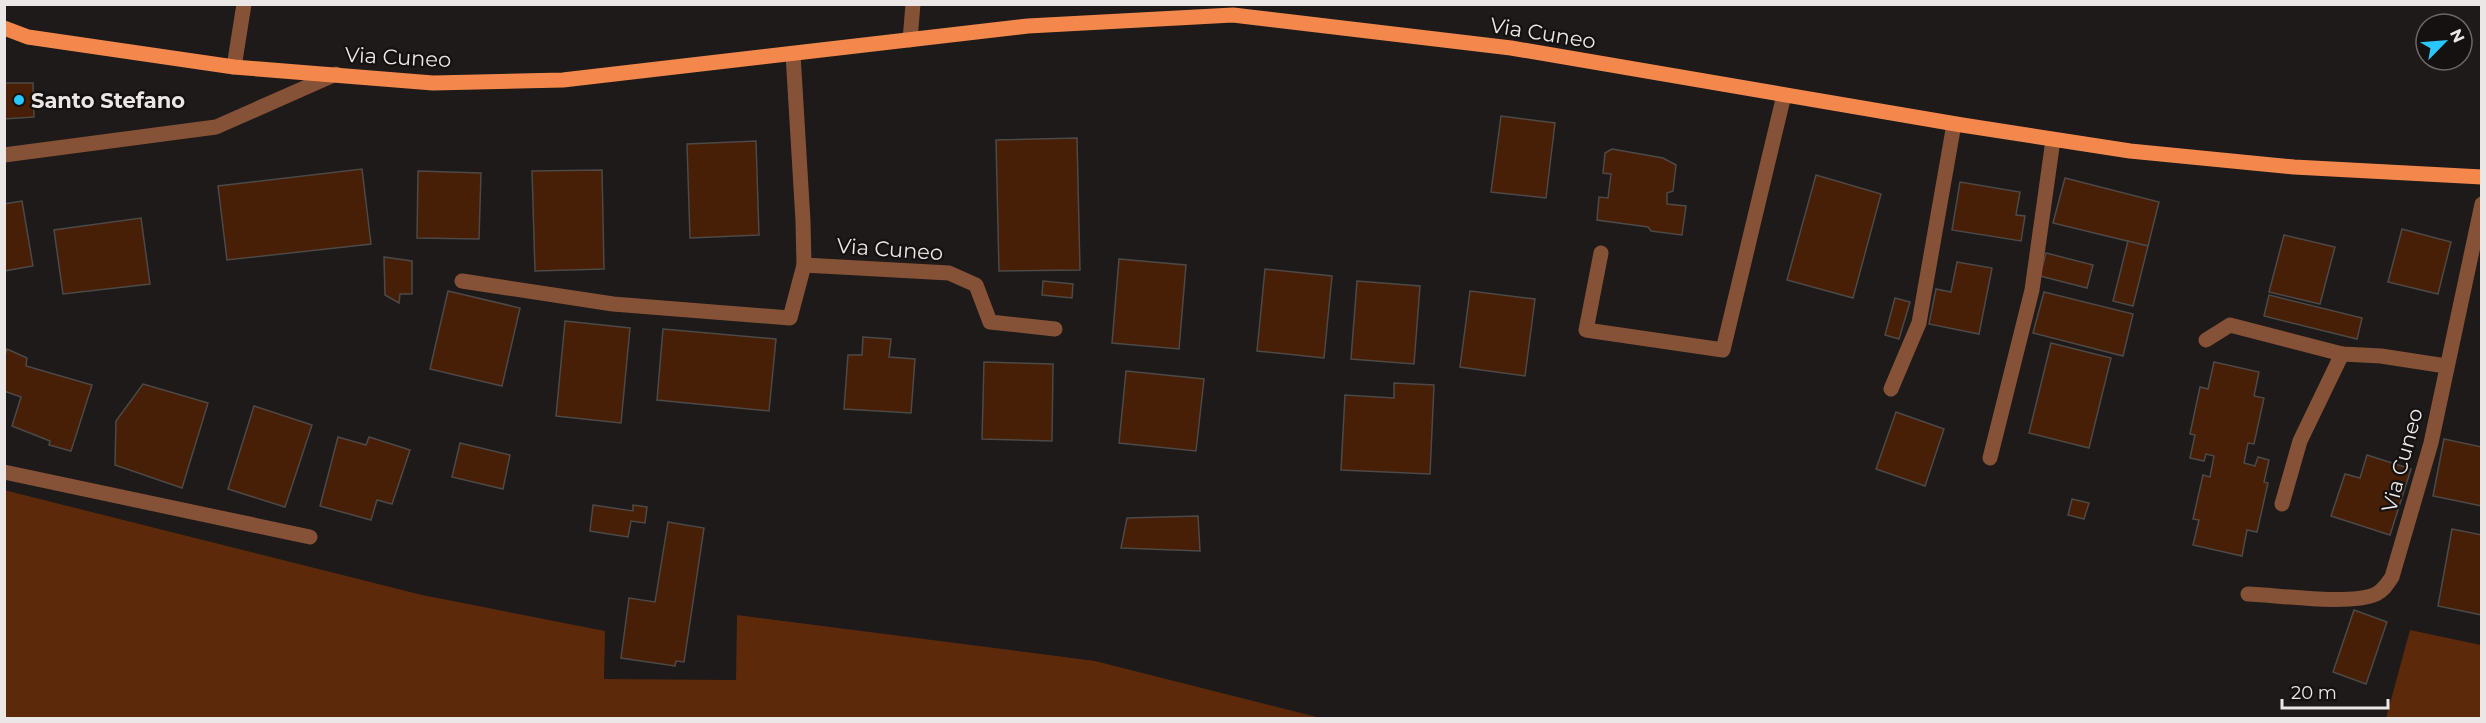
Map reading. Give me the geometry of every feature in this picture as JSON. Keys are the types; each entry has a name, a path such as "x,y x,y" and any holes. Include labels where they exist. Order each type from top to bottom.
{"main road":[{"name":"Via Cuneo","path":"4,28 28,37 234,67 433,82 563,80 1028,26 1233,15 1511,48 1954,124 2130,151 2294,167 2481,177"}],"street":[{"path":"234,67 244,4"},
{"path":"910,40 914,4"},
{"path":"462,281 613,304 790,318 804,265 793,54"},
{"path":"4,154 216,128 336,75"},
{"path":"1601,253 1586,330 1723,350 1784,94"},
{"path":"1891,388 1919,323 1954,124"},
{"path":"1990,458 2031,290 2053,140"},
{"name":"Via Cuneo","path":"2248,594 2351,600 2374,595 2384,590 2392,577 2431,443 2481,204"},
{"name":"Via Cuneo","path":"804,265 949,273 976,285 990,322 1054,329"},
{"path":"2206,340 2230,325 2342,354 2381,356 2446,366"},
{"path":"2282,504 2300,441 2342,354"},
{"path":"4,472 310,537"}],"shaded area":[{"path":"4,490 422,595 605,631 604,679 736,680 737,615 1095,661 1321,718 5,718"},
{"path":"2410,630 2481,645 2481,718 2386,718"}],"building":[{"name":"Santo Stefano","path":"4,83 33,83 34,117 4,119"},
{"path":"1501,116 1555,123 1546,198 1491,192"},
{"path":"1077,138 1080,270 999,271 996,140"},
{"path":"756,141 759,235 690,238 687,144"},
{"path":"1612,149 1663,158 1676,165 1673,191 1667,193 1667,204 1686,206 1682,235 1651,231 1648,227 1597,220 1599,197 1608,198 1611,174 1603,173 1605,153"},
{"path":"362,169 371,244 227,260 218,186"},
{"path":"602,170 604,269 535,271 532,171"},
{"path":"418,171 481,173 479,239 417,238"},
{"path":"1816,175 1881,194 1853,298 1787,280"},
{"path":"2065,178 2159,202 2148,246 2053,223"},
{"path":"1960,182 2020,192 2016,215 2025,216 2021,241 1952,230"},
{"path":"22,201 33,266 4,271 4,204"},
{"path":"141,218 150,284 63,294 54,230"},
{"path":"2402,229 2451,242 2438,294 2388,282"},
{"path":"2284,235 2335,247 2320,304 2269,292"},
{"path":"2128,241 2148,246 2133,306 2113,301"},
{"path":"2046,253 2093,265 2087,288 2040,276"},
{"path":"384,257 412,261 412,294 400,294 399,303 385,295"},
{"path":"1119,259 1186,265 1179,349 1112,343"},
{"path":"1957,262 1992,268 1979,334 1929,324 1936,289 1951,292"},
{"path":"1265,269 1332,276 1324,358 1257,351"},
{"path":"1043,281 1073,284 1072,298 1042,295"},
{"path":"1357,281 1420,286 1414,364 1351,359"},
{"path":"448,291 520,308 502,386 430,369"},
{"path":"1470,291 1535,299 1525,376 1460,367"},
{"path":"2044,292 2133,314 2123,356 2033,333"},
{"path":"2269,295 2362,318 2357,339 2264,316"},
{"path":"1895,298 1910,302 1899,339 1885,335"},
{"path":"565,321 630,328 621,423 556,416"},
{"path":"663,329 776,339 769,411 657,400"},
{"path":"863,337 891,339 889,357 915,359 911,413 844,409 848,355 862,355"},
{"path":"2051,343 2111,358 2089,448 2029,433"},
{"path":"7,349 27,358 26,366 92,385 71,451 49,445 50,441 12,426 21,397 4,391 4,358"},
{"path":"984,362 1053,364 1052,441 982,439"},
{"path":"2214,362 2259,372 2254,396 2264,398 2254,444 2248,443 2244,463 2255,466 2258,457 2269,460 2264,482 2268,483 2257,532 2247,530 2242,556 2193,545 2199,520 2193,519 2203,475 2210,477 2214,456 2206,454 2204,461 2190,458 2195,435 2190,434 2200,387 2208,389"},
{"path":"1126,371 1204,379 1196,451 1119,443"},
{"path":"1394,383 1434,385 1430,474 1341,470 1345,395 1394,398"},
{"path":"143,384 208,403 182,488 115,465 116,421"},
{"path":"254,406 312,425 285,507 228,489"},
{"path":"1896,412 1944,429 1925,486 1876,469"},
{"path":"338,437 366,445 369,437 410,450 392,504 377,500 371,520 320,506"},
{"path":"2444,439 2482,447 2482,506 2433,496"},
{"path":"460,443 510,455 503,489 452,477"},
{"path":"2367,455 2411,469 2390,535 2331,516 2345,474 2360,478"},
{"path":"2072,499 2089,503 2084,519 2068,515"},
{"path":"593,505 633,511 633,505 647,507 645,523 631,521 628,537 590,531"},
{"path":"1198,516 1200,551 1121,548 1127,518"},
{"path":"668,522 704,528 684,662 676,661 675,666 621,658 629,598 655,602"},
{"path":"2452,529 2482,535 2482,615 2438,606"},
{"path":"2354,610 2387,622 2366,684 2333,672"}],"place":[{"name":"Santo Stefano","path":"19,100"}]}
